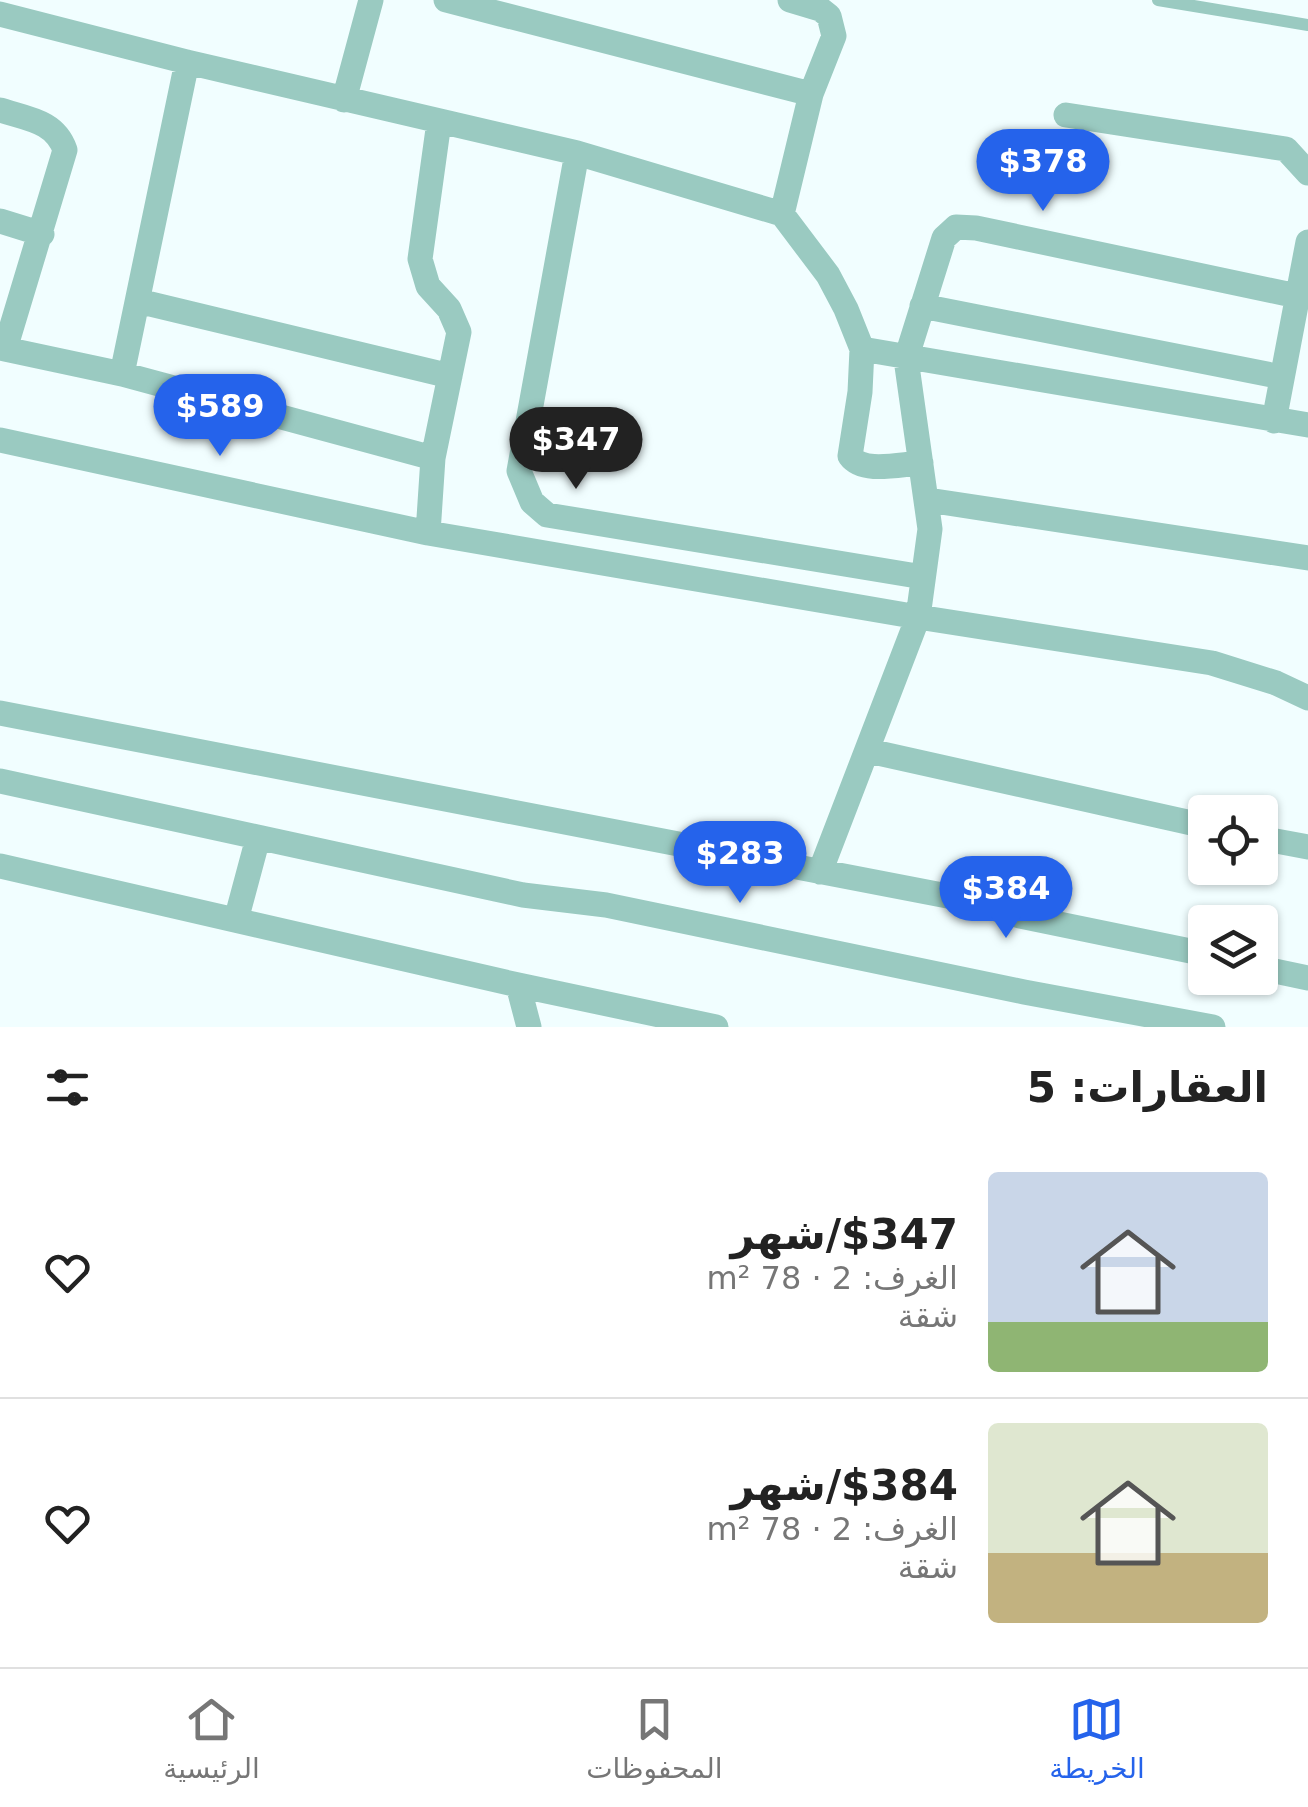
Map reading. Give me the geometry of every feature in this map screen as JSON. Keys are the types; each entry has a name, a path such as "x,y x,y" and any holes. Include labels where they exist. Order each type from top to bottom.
{"street":[{"path":"344,100 371,0"},
{"path":"446,0 811,94"},
{"path":"782,214 811,94 834,36 830,16 790,0"},
{"path":"0,14 344,100 578,153 782,214 828,275 862,349 850,456 853,462 864,466 921,463"},
{"path":"122,374 187,62"},
{"path":"0,110 49,125 60,136 65,150 42,234 2,348 122,374 433,458"},
{"path":"1066,115 1286,150 1308,172"},
{"path":"428,533 433,458 459,332 449,309 428,286 420,259 439,122"},
{"path":"578,153 519,471 532,502 547,515 923,577"},
{"path":"0,220 42,234"},
{"path":"820,872 918,617 930,529 906,358 944,238 956,228 976,228 1296,296"},
{"path":"1274,421 1308,242"},
{"path":"138,301 450,376"},
{"path":"922,306 1282,377"},
{"path":"862,349 1308,425"},
{"path":"0,440 428,533 1212,663 1276,683 1308,698"},
{"path":"928,500 1308,558"},
{"path":"0,713 963,899 1020,916 1188,951"},
{"path":"868,751 1188,822"},
{"path":"0,781 523,895 606,906 1212,1027"},
{"path":"236,920 258,838"},
{"path":"1278,841 1308,847"},
{"path":"0,866 518,986 716,1027"},
{"path":"1278,972 1308,978"},
{"path":"518,986 529,1027"}],"lane":[{"path":"1158,0 1308,25"}]}
